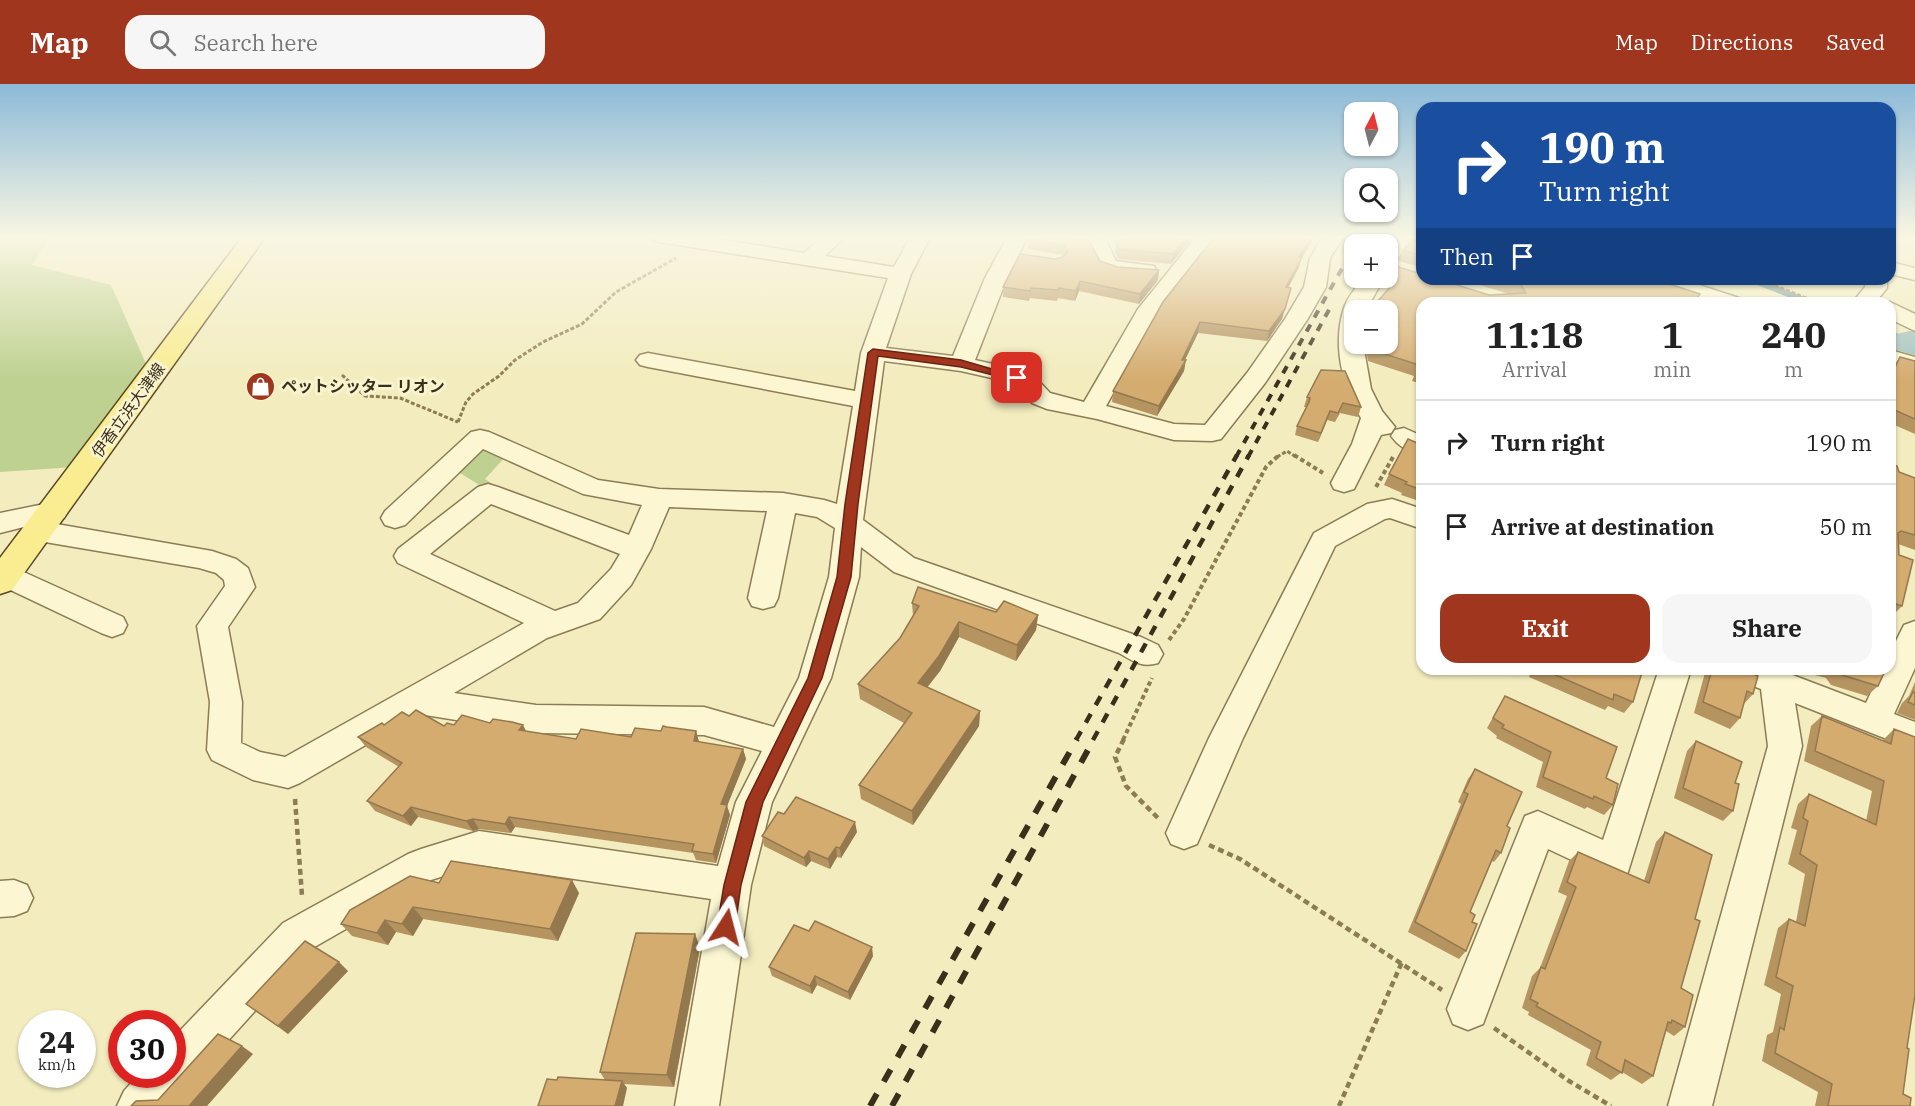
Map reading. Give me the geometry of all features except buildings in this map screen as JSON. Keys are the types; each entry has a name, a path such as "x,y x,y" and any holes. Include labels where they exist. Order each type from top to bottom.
{"main road":[{"name":"伊香立浜大津線","path":"3,579 220,284"}],"street":[{"path":"697,1106 732,885 754,802 815,678 844,577 873,353 897,284"},
{"path":"961,364 994,284"},
{"path":"1091,411 1149,309 1171,284"},
{"path":"873,353 961,364 1017,378 1027,383 1041,398 1056,404 1174,432 1212,433 1256,378 1296,320 1316,284"},
{"path":"1678,285 1713,297"},
{"path":"1896,313 1915,324"},
{"path":"1353,354 1353,377 1367,410 1395,432"},
{"path":"1896,359 1915,365"},
{"path":"648,360 866,401"},
{"path":"1344,483 1365,444 1395,432"},
{"path":"395,518 480,438 593,488 659,498 783,502 824,509 850,524 904,565 1123,643 1147,654"},
{"path":"555,624 408,556 488,493 637,549"},
{"path":"0,524 46,521 202,558 226,566 238,575 240,588 212,626 226,702 224,750 253,765 288,773 536,630 589,611 621,577 637,549 659,498"},
{"path":"763,598 783,502"},
{"path":"1184,833 1226,738 1324,540 1377,511 1392,508 1416,517"},
{"path":"3,579 112,625"},
{"path":"1896,668 1907,640"},
{"path":"1468,1009 1538,827 1614,863 1673,675"},
{"path":"1759,675 1915,736"},
{"path":"1690,1106 1785,746 1759,675"},
{"path":"1875,720 1893,675"},
{"path":"415,700 536,719 704,721 783,743"},
{"path":"186,1055 297,936 421,866 479,848 732,885"},
{"path":"139,1106 156,1088"}],"path":[{"path":"458,422 472,394 499,376 515,360 543,342 582,324 616,292 631,284"},
{"path":"1773,285 1804,297"},
{"path":"342,375 366,396 400,398 458,422 480,438"},
{"path":"1386,509 1373,493 1395,432"},
{"path":"1147,654 1157,657 1184,619 1266,467 1280,454 1287,451 1293,453 1332,479 1344,483"},
{"path":"1147,654 1158,666 1115,756 1126,786 1161,822 1240,859 1402,962 1569,1080 1611,1106"},
{"path":"297,936 303,891 295,798 311,760"},
{"path":"1339,1106 1402,962"}],"green space":[{"path":"0,284 111,285 147,366 75,467 0,472"},
{"path":"482,445 507,455 485,479 494,485 486,489 455,470"}],"waterway":[{"path":"1765,285 1796,297"},
{"path":"1896,336 1910,342"},
{"path":"1910,342 1915,344"}],"railway":[{"path":"1236,457 1333,284"},
{"path":"1248,457 1330,308"},
{"path":"1076,740 1237,455"},
{"path":"1093,740 1249,455"},
{"path":"870,1106 1077,739"},
{"path":"892,1106 1094,739"}],"place":[{"name":"ペットシッター リオン","path":"260,386"}],"route":[{"path":"726,927 732,885 754,802 815,678 844,577 851,504 873,353 961,364 1017,378"}]}
